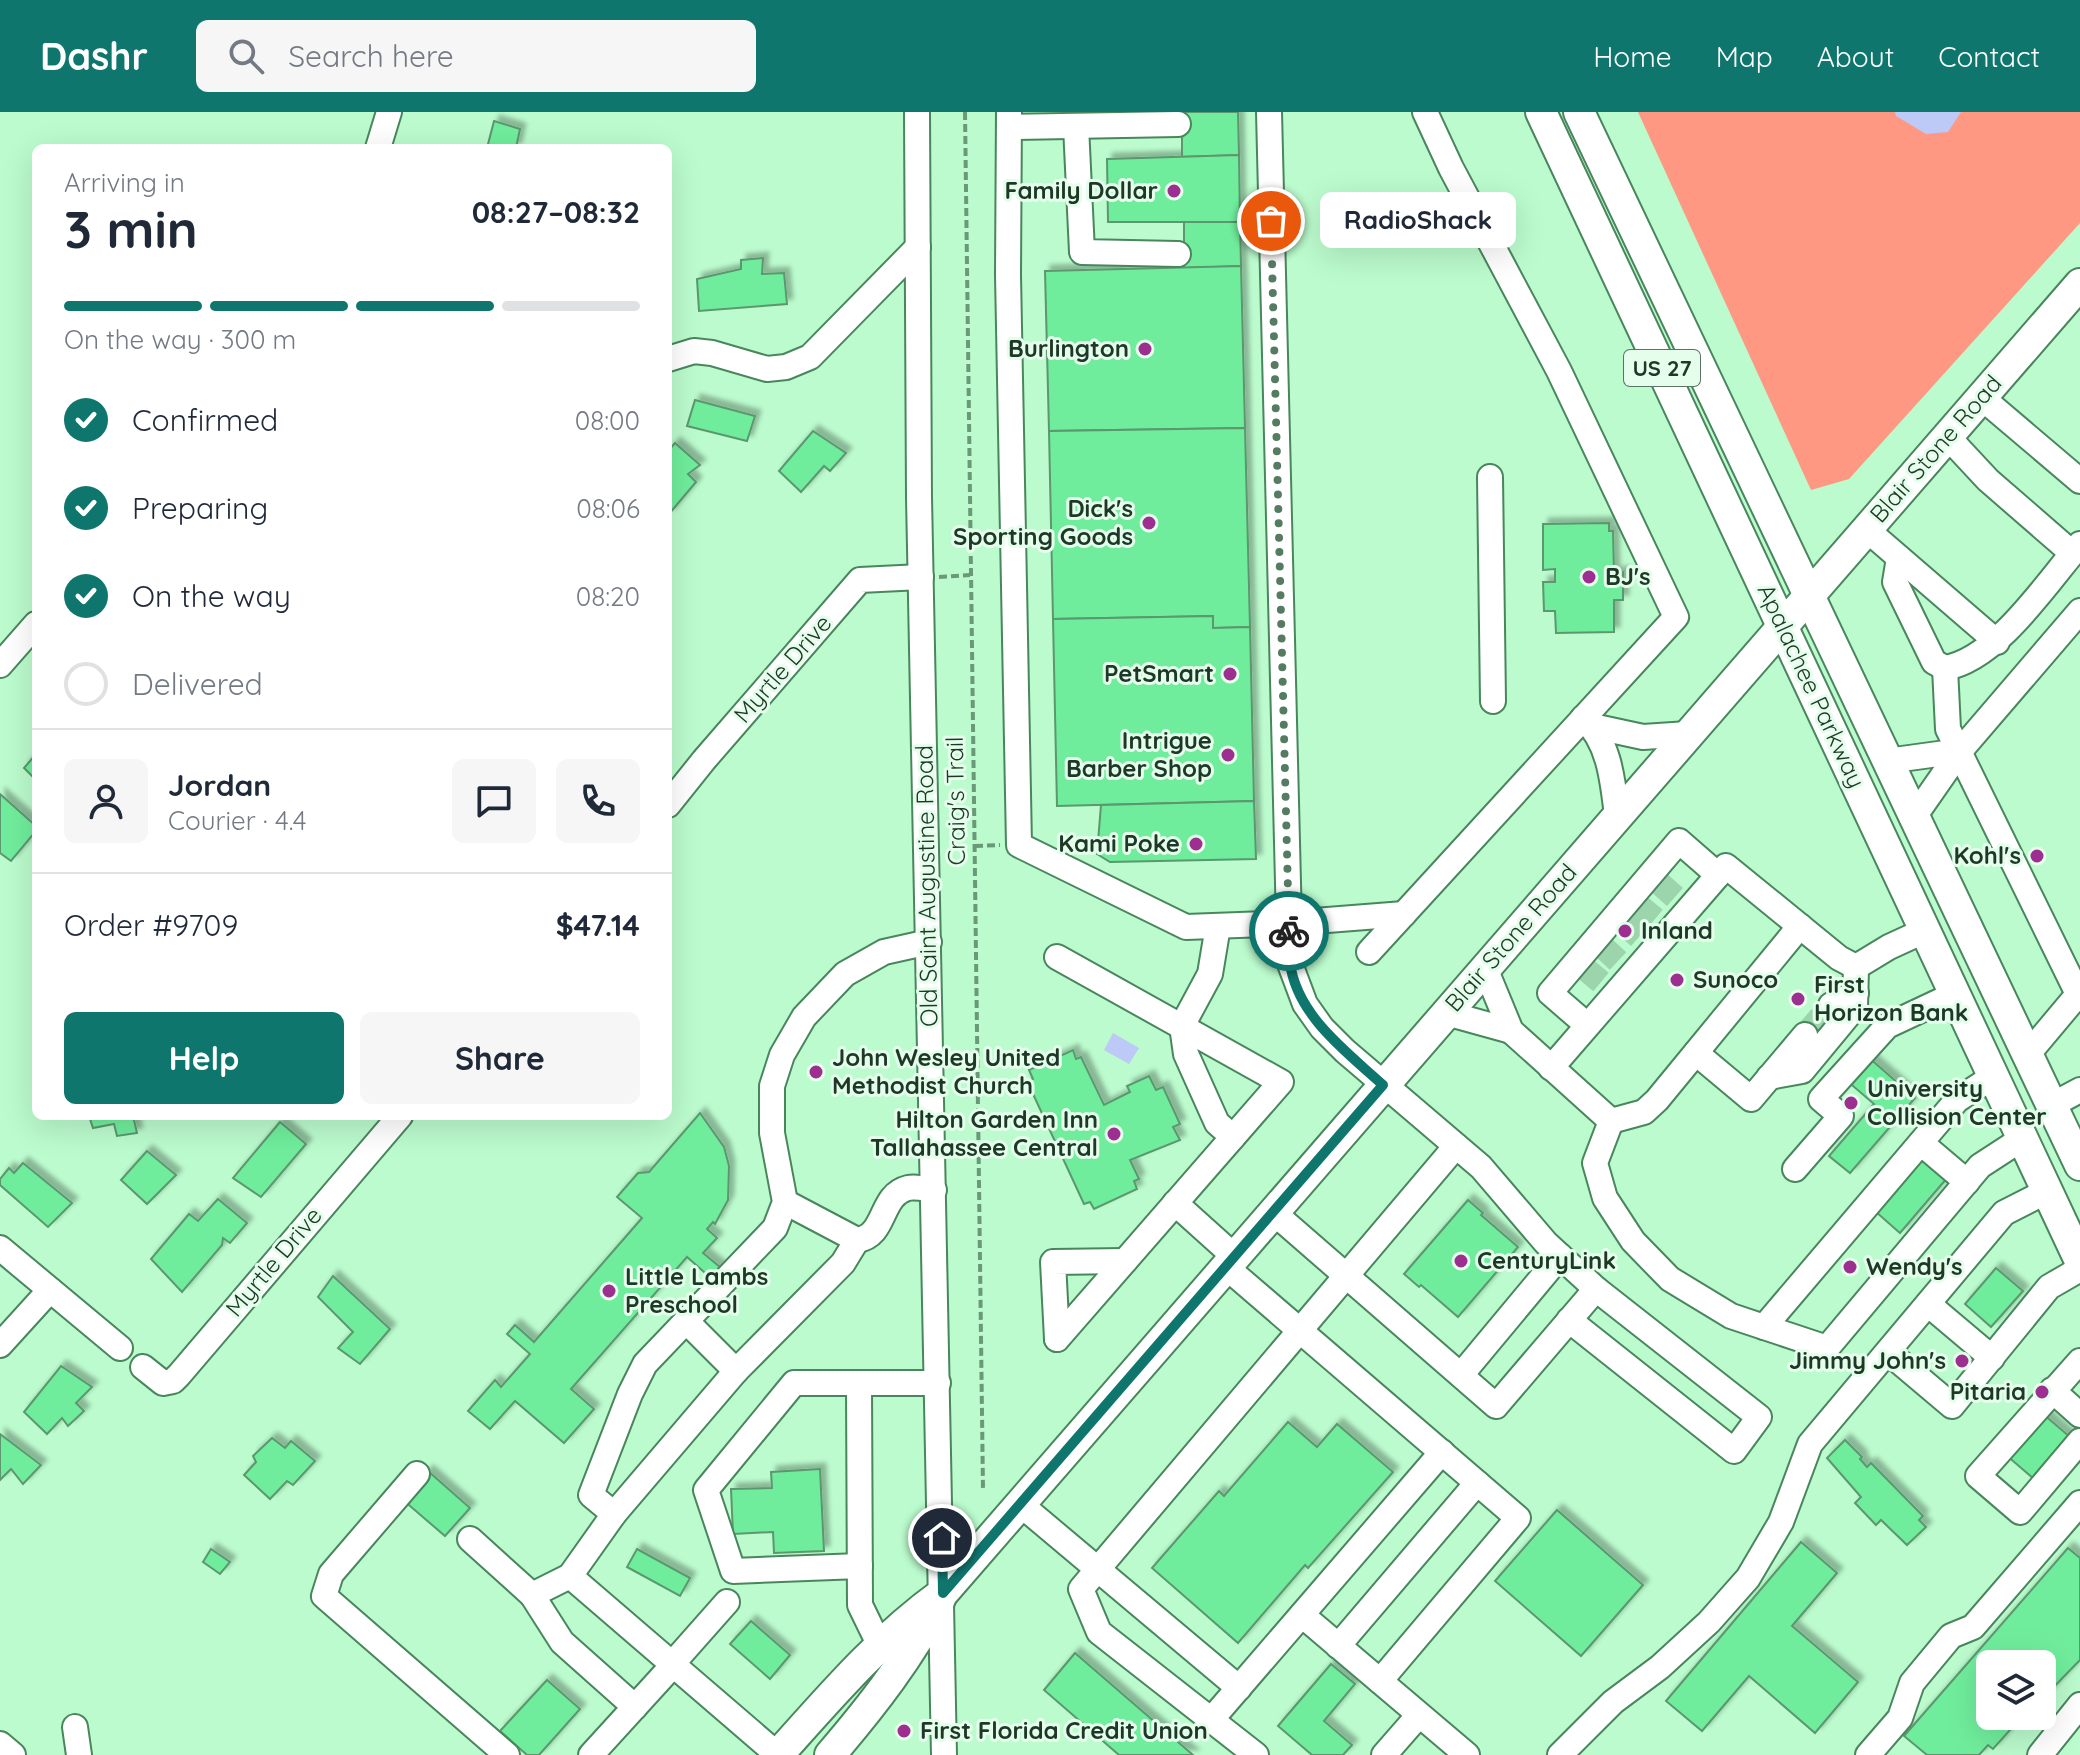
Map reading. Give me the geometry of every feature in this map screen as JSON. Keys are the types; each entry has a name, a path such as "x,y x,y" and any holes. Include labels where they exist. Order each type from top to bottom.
{"main road":[{"name":"Apalachee Parkway","path":"1541,112 2080,1261"},
{"name":"Apalachee Parkway","path":"1579,112 2080,1165"},
{"name":"Blair Stone Road","path":"778,1755 879,1644 943,1593 2080,284"},
{"name":"Blair Stone Road","path":"830,1755 920,1639 943,1593"}],"street":[{"path":"379,144 389,112"},
{"name":"Old Saint Augustine Road","path":"917,112 921,577 944,1755"},
{"path":"1269,112 1290,964 1305,1004 1322,1028 1383,1085 1481,1167 1546,1243 1596,1289 1759,1417 1734,1451 1569,1320"},
{"path":"1369,952 1588,722 1676,617 1559,371 1451,168 1425,112"},
{"path":"1178,124 1076,126 1009,119 1008,291 1019,845 1186,927 1404,914"},
{"path":"1076,126 1082,252 1178,254"},
{"path":"672,358 694,351 712,353 767,369 786,367 810,357 918,247"},
{"path":"1981,397 2080,481"},
{"path":"1899,558 1895,582 1934,662 1945,668 1957,666 1997,642 2076,549 1988,480 1947,436"},
{"path":"1490,477 1493,701"},
{"path":"1866,529 1997,642"},
{"name":"Myrtle Drive","path":"672,800 860,580 921,577"},
{"path":"1914,817 1960,751 2080,611"},
{"path":"0,665 32,629"},
{"path":"1945,668 1948,729 2079,993 2028,1054"},
{"path":"1588,722 1643,737 1688,734"},
{"path":"1588,722 1611,768 1617,816"},
{"path":"1887,761 1960,751"},
{"path":"1587,1025 1550,993 1594,976 1612,955 1667,890 1679,841 1718,875"},
{"path":"1551,1068 1587,1025 1594,976 1667,890 1718,875 1726,866 1839,958 1856,967"},
{"path":"1218,926 1210,974 1182,1026 1186,1054 1217,1123 1233,1137"},
{"path":"1611,1121 1644,1112 1657,1100 1800,926"},
{"path":"1856,967 1926,930"},
{"path":"614,1514 591,1495 645,1364 775,1228 785,1202 772,1133 772,1086 782,1055 804,1017 845,974 884,952 929,942"},
{"path":"1057,957 1281,1082 1125,1261"},
{"path":"1769,1077 1802,1071 1855,1007 1856,967"},
{"path":"1485,968 1511,1031 1611,1121"},
{"path":"1831,1005 1856,993"},
{"path":"1795,1169 1841,1116 1821,1099 1887,1026 1955,994"},
{"path":"1446,1013 1511,1031"},
{"path":"1696,1053 1751,1099 1805,1035"},
{"path":"1764,1327 1957,1100 1994,1076"},
{"path":"2052,1105 2080,1090"},
{"name":"Myrtle Drive","path":"143,1367 163,1383 173,1381 397,1120"},
{"path":"1611,1121 1595,1163 1605,1198 1633,1241 1670,1279 1731,1316 1827,1348 1980,1166 2023,1138"},
{"path":"1921,1143 1967,1182"},
{"path":"1256,1755 1099,1632 1081,1589 1456,1146"},
{"path":"785,1202 857,1240 868,1238 876,1230 890,1199 900,1192 910,1187 934,1190"},
{"path":"1560,1755 1613,1702 1660,1667 1709,1622 1748,1578 1781,1522 1810,1444 2004,1213 2047,1191"},
{"path":"1175,1203 1298,1329 1518,1518 1380,1681"},
{"path":"1273,1212 1496,1406 1596,1289"},
{"path":"532,1595 570,1576 614,1514 736,1371 843,1263 857,1240"},
{"path":"0,1248 120,1348"},
{"path":"1461,1375 1560,1256"},
{"path":"1888,1352 1952,1406 2049,1287 2080,1269"},
{"path":"0,1345 50,1290"},
{"path":"1928,1304 1992,1358"},
{"path":"686,1321 736,1371"},
{"path":"2080,1361 1978,1476 2020,1512 2080,1441"},
{"path":"860,1566 733,1571 706,1490 794,1383 938,1383"},
{"path":"859,1385 860,1605 879,1644"},
{"path":"2052,1390 2080,1415"},
{"path":"1211,1720 1442,1452"},
{"path":"417,1474 331,1574 324,1596 507,1755"},
{"path":"1338,1646 1477,1483"},
{"path":"1872,1754 1900,1718 1912,1683 1951,1636 1973,1627 2080,1503"},
{"path":"1020,1504 1239,1688"},
{"path":"470,1539 532,1595 562,1642 635,1707"},
{"path":"570,1576 778,1755"},
{"path":"591,1755 727,1602"},
{"path":"1302,1615 1467,1755"},
{"path":"2040,1755 2080,1705"},
{"path":"1384,1755 1419,1715"},
{"path":"75,1727 79,1755"},
{"path":"0,1744 13,1755"}],"path":[{"name":"Craig's Trail","path":"965,112 983,1490"},
{"path":"921,577 971,575"}],"shaded area":[{"path":"1638,112 2080,112 2080,223 1849,479 1811,490"}],"water":[{"path":"1895,112 1961,112 1948,132 1926,134 1896,116"},
{"path":"1113,1033 1139,1048 1129,1064 1104,1050"}],"building":[{"path":"1182,112 1238,112 1239,155 1182,157"},
{"path":"494,121 520,129 517,144 488,144"},
{"name":"Family Dollar","path":"1239,155 1240,222 1108,222 1107,159"},
{"path":"1184,222 1240,222 1241,266 1184,268"},
{"path":"763,258 762,274 784,273 787,304 699,311 697,279 741,269 741,260"},
{"name":"Burlington","path":"1241,266 1245,428 1049,431 1045,271"},
{"path":"695,400 755,416 747,441 687,426"},
{"name":"Dick's Sporting Goods","path":"1245,428 1250,627 1213,628 1213,616 1053,619 1049,431"},
{"path":"813,431 846,453 830,471 824,466 801,492 779,471"},
{"path":"675,443 700,465 688,474 696,482 672,510 672,446"},
{"name":"BJ's","path":"1609,523 1609,531 1613,531 1614,573 1623,572 1623,600 1614,600 1614,632 1556,633 1555,611 1544,611 1543,582 1555,582 1555,569 1543,570 1543,524"},
{"path":"1213,616 1213,628 1250,627 1254,801 1057,806 1053,619"},
{"path":"32,759 32,776 24,768"},
{"path":"0,794 32,822 32,836 11,861 0,853"},
{"path":"1254,801 1256,859 1110,862 1097,854 1101,805"},
{"name":"Hilton Garden Inn Tallahassee Central","path":"1073,1050 1076,1059 1081,1057 1104,1105 1130,1092 1127,1086 1149,1076 1156,1090 1163,1087 1180,1124 1173,1127 1180,1140 1130,1160 1139,1179 1134,1181 1137,1189 1094,1209 1090,1202 1084,1204 1027,1081 1033,1079 1029,1070"},
{"path":"1867,1056 1915,1098 1850,1173 1829,1156 1874,1104 1846,1080"},
{"path":"700,1113 724,1147 729,1166 728,1200 715,1224 713,1222 707,1229 717,1238 703,1253 721,1268 712,1279 687,1257 571,1389 594,1409 564,1443 515,1401 490,1429 468,1411 495,1380 501,1387 530,1354 507,1334 515,1325 534,1342 642,1218 617,1197 638,1173 649,1172"},
{"path":"90,1120 134,1120 137,1133 117,1136 114,1124 93,1128"},
{"path":"280,1122 306,1144 261,1197 233,1178"},
{"path":"147,1151 176,1175 147,1204 121,1180"},
{"path":"1923,1158 1947,1178 1900,1233 1876,1212"},
{"path":"23,1163 72,1203 48,1227 0,1185 0,1179 9,1168 14,1173"},
{"path":"218,1199 247,1223 230,1243 223,1238 222,1245 182,1292 151,1259 189,1214 198,1221"},
{"name":"CenturyLink","path":"1468,1200 1518,1247 1458,1317 1404,1274"},
{"path":"1996,1268 2023,1291 1991,1327 1965,1304"},
{"path":"333,1276 390,1329 360,1364 338,1348 353,1332 318,1297"},
{"path":"61,1366 92,1387 76,1403 84,1411 68,1426 62,1418 47,1434 24,1412"},
{"path":"2042,1413 2070,1437 2034,1479 2006,1455"},
{"path":"1288,1422 1317,1447 1337,1424 1393,1472 1308,1568 1305,1565 1238,1643 1152,1568 1219,1491 1224,1496"},
{"path":"0,1434 41,1465 23,1484 11,1469 0,1480"},
{"path":"272,1438 285,1448 291,1441 315,1461 293,1485 287,1481 270,1499 244,1475 256,1462 253,1456"},
{"path":"1845,1440 1862,1457 1860,1459 1867,1467 1871,1463 1923,1516 1919,1520 1926,1527 1907,1545 1881,1520 1876,1525 1855,1503 1861,1497 1827,1458"},
{"path":"820,1469 824,1551 774,1553 773,1532 733,1534 731,1489 772,1488 771,1472"},
{"path":"428,1471 470,1508 445,1536 403,1500"},
{"path":"1557,1510 1643,1585 1581,1656 1495,1581"},
{"path":"1801,1542 1837,1573 1792,1626 1858,1682 1815,1733 1749,1676 1702,1731 1666,1701"},
{"path":"2068,1548 2080,1558 2080,1660 2056,1685 2056,1650 1979,1650"},
{"path":"211,1549 230,1562 220,1574 203,1562"},
{"path":"637,1549 690,1578 680,1596 627,1567"},
{"path":"751,1621 790,1655 770,1679 730,1644"},
{"path":"1075,1653 1193,1755 1119,1755 1044,1690"},
{"path":"1976,1653 1976,1730 2010,1730 1993,1749 1988,1745 1979,1755 1927,1755 1904,1736"},
{"path":"1331,1664 1355,1684 1324,1721 1352,1745 1343,1755 1312,1755 1278,1726"},
{"path":"547,1680 580,1709 539,1755 527,1755 500,1731"}],"tunnel":[{"path":"1657,881 1675,897"},
{"path":"1637,904 1655,919"},
{"path":"1622,922 1639,937"},
{"path":"1602,946 1618,961"},
{"path":"1583,967 1601,982"},
{"path":"1805,1035 1831,1005"}],"way so far":[{"path":"1271,221 1289,931"}],"place":[{"name":"Family Dollar","path":"1174,191"},
{"name":"RadioShack","path":"1271,221"},
{"name":"Burlington","path":"1145,349"},
{"name":"Dick's Sporting Goods","path":"1149,523"},
{"name":"BJ's","path":"1589,577"},
{"name":"PetSmart","path":"1230,674"},
{"name":"Intrigue Barber Shop","path":"1228,755"},
{"name":"Kami Poke","path":"1196,844"},
{"name":"Kohl's","path":"2037,856"},
{"name":"Inland","path":"1625,931"},
{"name":"Sunoco","path":"1677,980"},
{"name":"First Horizon Bank","path":"1798,999"},
{"name":"John Wesley United Methodist Church","path":"816,1072"},
{"name":"University Collision Center","path":"1851,1103"},
{"name":"Hilton Garden Inn Tallahassee Central","path":"1114,1134"},
{"name":"CenturyLink","path":"1461,1261"},
{"name":"Wendy's","path":"1850,1267"},
{"name":"Little Lambs Preschool","path":"609,1291"},
{"name":"Jimmy John's","path":"1962,1361"},
{"name":"Pitaria","path":"2042,1392"},
{"name":"First Florida Credit Union","path":"904,1731"}],"route":[{"path":"942,1538 943,1593 1383,1085 1322,1028 1305,1004 1290,964 1289,931"}]}
